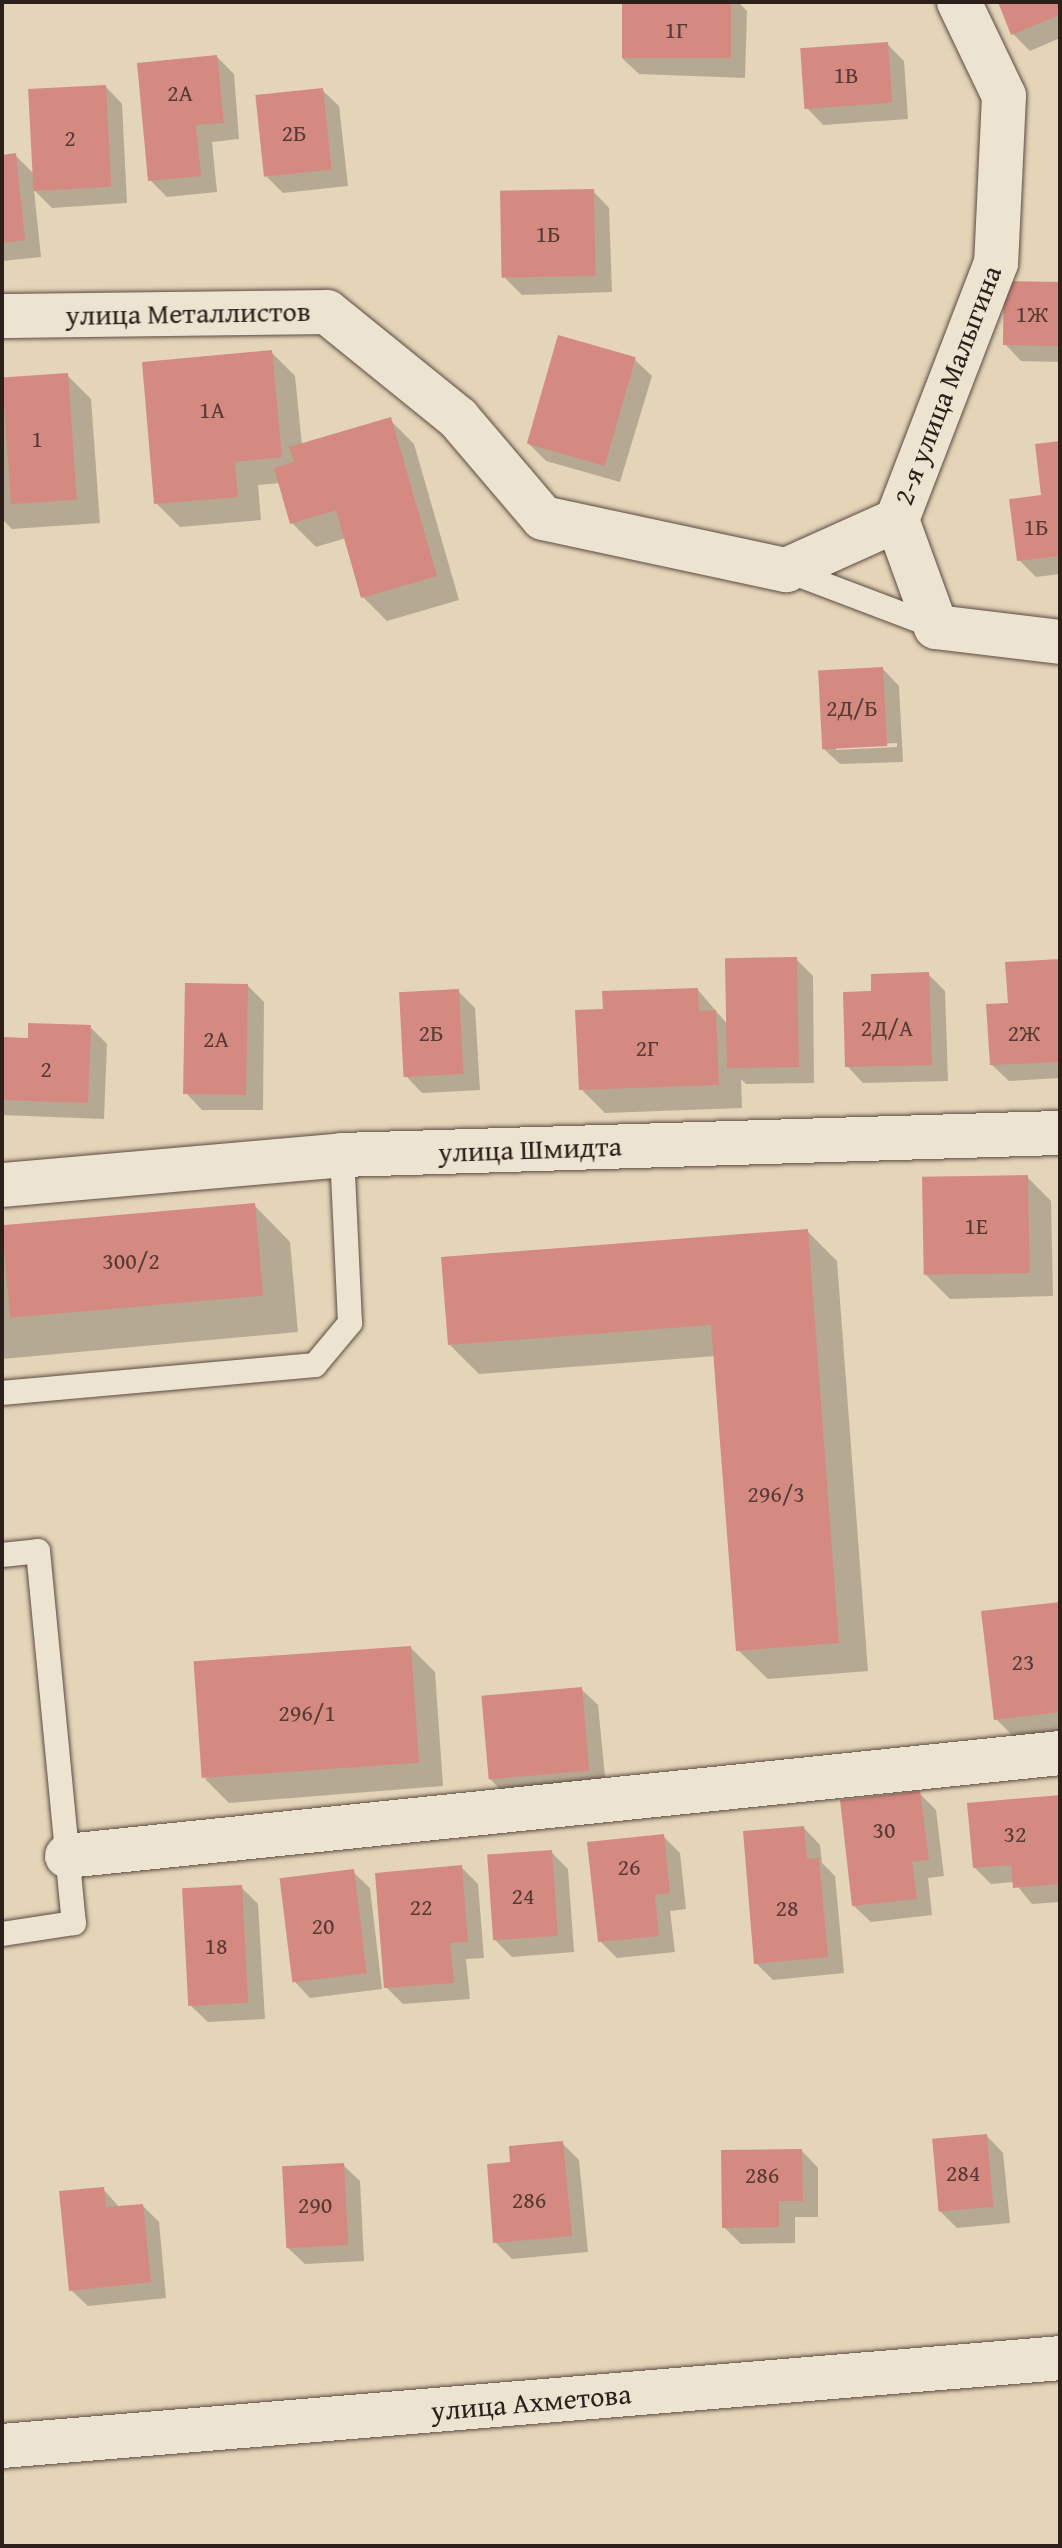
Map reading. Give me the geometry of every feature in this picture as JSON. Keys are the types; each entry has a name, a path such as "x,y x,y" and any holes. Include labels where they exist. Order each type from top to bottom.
{"street":[{"name":"2-я улица Малыгина","path":"936,627 897,520 996,263 1004,96 959,2"},
{"name":"улица Металлистов","path":"2,316 327,312 458,418 543,518 786,570"},
{"path":"786,570 897,520"},
{"path":"936,627 1060,642"},
{"name":"улица Шмидта","path":"2,1185 342,1155 1060,1133"},
{"path":"67,1856 1060,1753"},
{"name":"улица Ахметова","path":"2,2446 1060,2358"}],"lane":[{"path":"786,570 936,627"},
{"path":"2,1393 315,1365 350,1323 342,1155"},
{"path":"2,1555 38,1551 74,1923 2,1934"}],"building":[{"path":"622,2 731,2 731,58 622,58"},
{"path":"998,2 1060,2 1060,15 1011,35"},
{"path":"888,42 892,103 804,109 800,48"},
{"path":"217,55 224,123 196,125 201,176 148,181 137,63"},
{"path":"106,85 111,187 33,191 28,89"},
{"path":"323,88 332,170 264,177 255,95"},
{"path":"16,153 25,240 2,243 2,155"},
{"path":"594,189 596,276 502,278 500,191"},
{"path":"1004,281 1060,282 1059,346 1003,345"},
{"path":"558,335 636,357 605,466 527,444"},
{"path":"272,350 282,457 235,462 238,497 154,504 142,362"},
{"path":"68,373 77,500 11,504 2,378"},
{"path":"391,417 437,576 361,598 336,510 290,524 274,468 294,462 289,447"},
{"path":"1060,441 1060,556 1017,561 1009,499 1041,495 1035,444"},
{"path":"883,667 887,746 822,749 818,670"},
{"path":"797,957 799,1067 727,1068 725,958"},
{"path":"1060,959 1060,1062 990,1065 986,1004 1008,1003 1005,962"},
{"path":"929,972 932,1065 845,1067 843,992 871,991 871,974"},
{"path":"185,983 248,984 246,1095 183,1094"},
{"path":"698,988 699,1011 716,1010 719,1085 579,1090 575,1010 603,1009 602,991"},
{"path":"459,989 463,1074 404,1077 399,992"},
{"path":"28,1023 91,1025 88,1103 2,1100 2,1037 28,1038"},
{"path":"1028,1175 1030,1273 924,1275 922,1177"},
{"path":"255,1203 263,1296 10,1318 2,1225"},
{"path":"808,1229 839,1643 736,1651 711,1325 448,1345 441,1257"},
{"path":"1060,1602 1060,1712 994,1720 981,1611"},
{"path":"411,1646 419,1763 202,1778 194,1661"},
{"path":"582,1687 589,1771 489,1779 481,1696"},
{"path":"920,1791 929,1860 912,1862 917,1899 852,1906 840,1800"},
{"path":"1060,1795 1060,1884 1013,1888 1011,1865 973,1868 967,1803"},
{"path":"804,1826 807,1859 819,1858 828,1957 754,1964 743,1831"},
{"path":"664,1834 670,1893 655,1895 659,1936 598,1942 587,1842"},
{"path":"552,1850 558,1936 493,1940 487,1855"},
{"path":"462,1865 468,1942 450,1943 454,1983 384,1988 375,1873"},
{"path":"354,1869 367,1973 292,1982 280,1878"},
{"path":"242,1885 248,2003 188,2006 182,1888"},
{"path":"987,2134 993,2207 939,2212 932,2139"},
{"path":"563,2141 572,2236 493,2243 487,2164 510,2162 509,2146"},
{"path":"802,2149 803,2201 779,2201 779,2227 722,2228 721,2150"},
{"path":"344,2163 348,2245 286,2248 282,2166"},
{"path":"104,2187 106,2207 143,2204 151,2282 69,2291 59,2191"}]}
